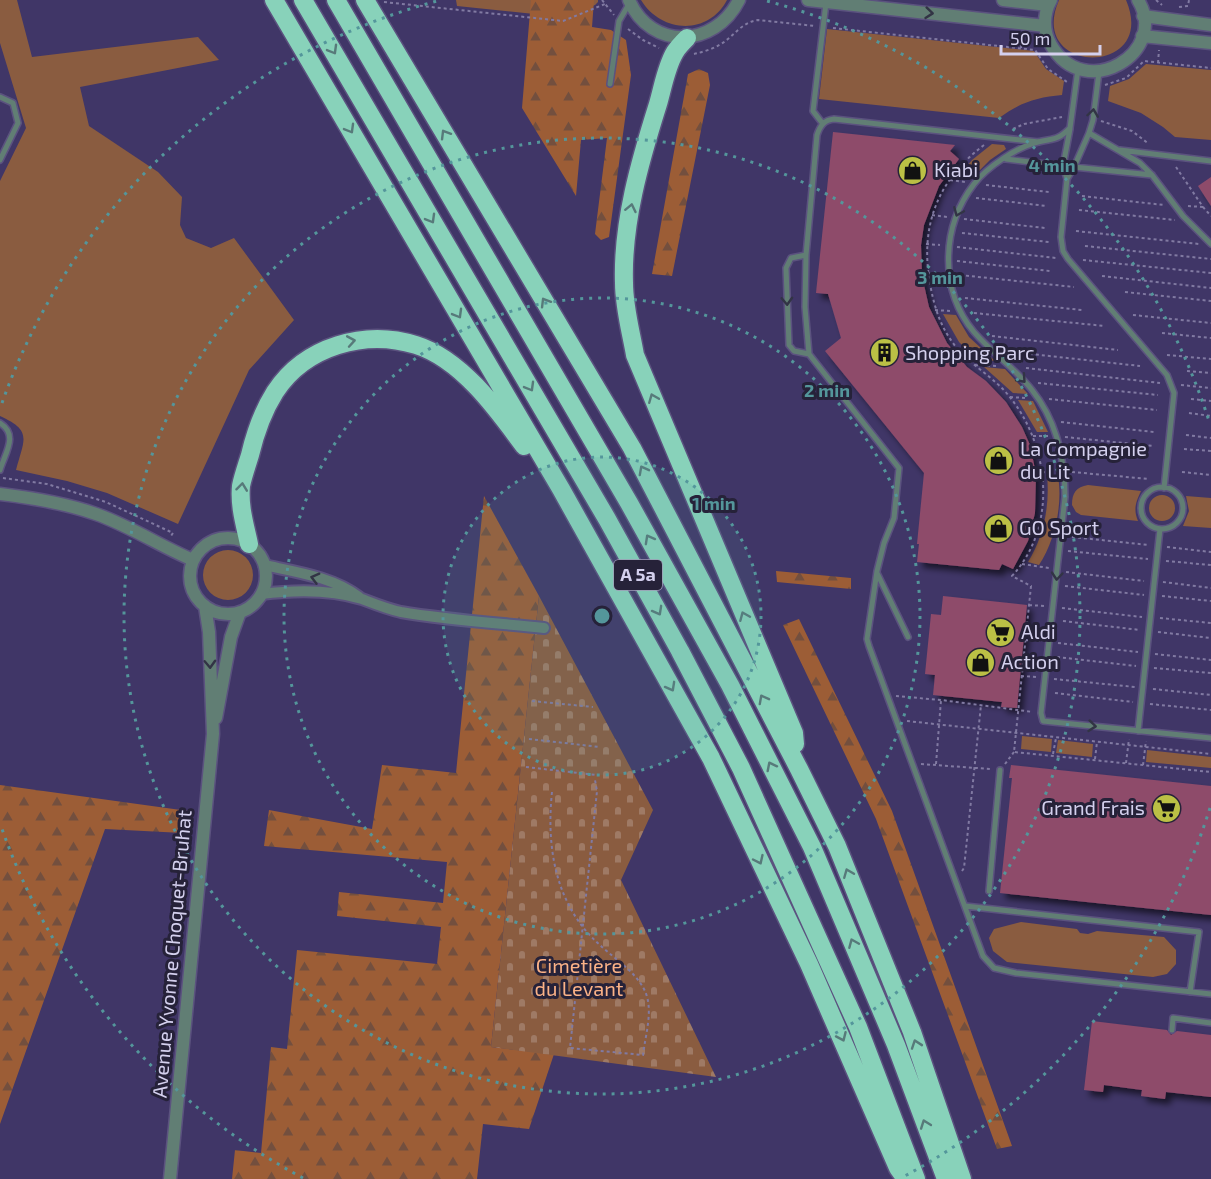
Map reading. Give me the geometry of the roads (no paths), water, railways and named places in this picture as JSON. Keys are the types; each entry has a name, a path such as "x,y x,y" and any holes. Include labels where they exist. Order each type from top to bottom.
{"highway":[{"name":"A 5a","path":"303,0 607,519 741,768 858,1027 916,1179"},
{"name":"A 5a","path":"336,0 623,493 730,684 812,847 896,1045 946,1179"},
{"path":"372,1 632,448 800,769 837,846 912,1032 962,1179"},
{"path":"274,2 561,489 711,758 809,964 898,1168 906,1179"},
{"path":"687,38 675,52 667,71 645,144 629,214 624,284 628,322 635,355 794,733 800,769"},
{"path":"249,544 241,505 242,485 253,443 264,413 276,391 295,369 321,351 339,344 366,339 393,340 417,345 448,362 474,384 497,409 542,474 561,489"}],"street":[{"path":"630,1 639,17 653,29 669,36 687,38 705,34 721,26 733,12 739,0"},
{"path":"808,0 1045,26"},
{"path":"1003,0 1049,2 1045,26 1048,39 1056,54 1066,63 1078,69 1099,72 1114,68 1129,58 1139,45 1143,16 1137,0"},
{"path":"1143,16 1211,25"},
{"path":"1142,36 1211,43"},
{"path":"0,494 49,500 96,514 193,560"},
{"path":"224,538 237,539 249,544 259,554 264,565 265,585 261,594 249,608 240,612 228,614 216,612 205,606 196,596 191,585 190,572 193,560 201,549 224,538"},
{"path":"264,565 331,582 347,588 362,599 380,607 404,612 544,628"},
{"path":"261,594 326,592 362,599"},
{"name":"Avenue Yvonne Choquet-Bruhat","path":"205,606 209,632 213,734"},
{"name":"Avenue Yvonne Choquet-Bruhat","path":"170,1179 213,734 231,638 240,612"}],"lane":[{"path":"610,84 619,21 630,1"},
{"path":"823,124 813,111 826,2"},
{"path":"1078,69 1064,166 1066,179 1061,237 1063,251 1167,375 1172,384 1174,393 1164,488"},
{"path":"1066,179 1089,133 1093,120 1099,72"},
{"path":"0,97 13,103 18,123 0,160"},
{"path":"1070,128 1054,141 1039,142 834,119 829,119 823,124 817,135 806,255 805,307 809,354 899,468 894,518 884,543 877,571 867,639 983,956 994,968 1016,974 1211,994"},
{"path":"1089,133 1117,149 1152,174 1208,244"},
{"path":"1039,142 988,169 975,183 956,218 948,246 950,276 961,312 973,330 1012,367 1038,399 1057,436 1065,473 1065,497 1041,713 1043,721 1211,738"},
{"path":"1117,149 1211,160"},
{"path":"1004,159 1064,166"},
{"path":"1074,167 1152,174"},
{"path":"806,255 791,258 786,268 789,345 794,351 809,354"},
{"path":"0,423 8,428 10,439 0,471"},
{"path":"1164,488 1173,490 1178,495 1183,514 1175,525 1160,529 1149,525 1144,520 1141,507 1147,494 1152,490 1164,488"},
{"path":"1138,731 1160,529"},
{"path":"877,571 908,637"},
{"path":"989,891 1000,770"},
{"path":"965,906 1199,932 1190,992"},
{"path":"1172,1030 1173,1018 1211,1023"}],"place":[{"name":"Kiabi","path":"913,170"},
{"name":"Shopping Parc","path":"884,353"},
{"name":"La Compagnie du Lit","path":"999,461"},
{"name":"GO Sport","path":"998,528"},
{"name":"Aldi","path":"1000,632"},
{"name":"Action","path":"980,662"},
{"name":"Grand Frais","path":"1166,808"}],"park label":[{"name":"Cimetière du Levant","path":"579,978"}]}
